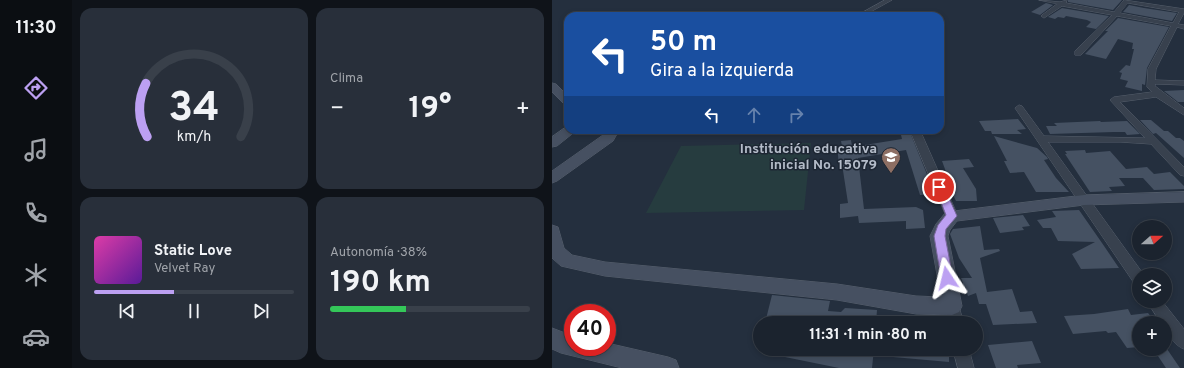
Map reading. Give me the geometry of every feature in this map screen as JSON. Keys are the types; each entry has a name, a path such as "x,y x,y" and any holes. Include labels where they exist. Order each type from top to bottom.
{"street":[{"path":"866,12 889,0"},
{"path":"1042,0 1063,2 1184,27"},
{"path":"1078,54 1116,14 1126,0 1183,11 1173,25 1152,70 1151,87 1158,94 1184,112"},
{"path":"1044,16 1063,2"},
{"path":"1152,82 1184,83"},
{"path":"552,86 564,98"},
{"path":"1158,94 1114,100 1184,173"},
{"path":"1019,108 1132,269"},
{"path":"552,143 565,134"},
{"path":"552,178 608,138 611,134"},
{"path":"917,134 952,216"},
{"path":"1041,139 1120,139 1152,141"},
{"path":"954,316 939,236 942,228 952,216 1084,200 1184,197"},
{"path":"552,230 556,251 567,261 605,269 836,292 916,305 952,306"},
{"path":"1159,308 1184,342"},
{"path":"552,338 564,344"},
{"path":"616,356 668,368"},
{"path":"963,356 966,368"}],"green space":[{"path":"811,143 804,210 646,213 681,146"}],"building":[{"path":"1068,0 1122,0 1113,10 1068,2"},
{"path":"1046,3 1053,5 1040,15 1031,12"},
{"path":"1129,5 1177,13 1172,21 1123,12"},
{"path":"1062,8 1109,16 1096,29 1086,27 1091,22 1087,20 1066,16 1064,18 1058,17 1055,19 1048,17"},
{"path":"1118,18 1169,27 1147,68 1145,85 1142,84 1142,91 1125,87 1128,81 1120,79 1122,73 1119,72 1126,65 1130,66 1134,49 1132,49 1133,43 1118,39 1106,59 1085,54 1108,31 1105,31"},
{"path":"1184,90 1184,102 1178,102 1164,91"},
{"path":"1018,119 1026,129 1017,130 1022,134 992,134 991,131 985,131 979,121"},
{"path":"1140,120 1151,120 1164,131 1168,131 1176,138 1180,138 1184,141 1184,158 1156,133 1153,134"},
{"path":"1127,121 1140,134 1127,135 1125,132 1114,132 1050,134 1046,126 1057,126 1054,123"},
{"path":"901,134 911,134 935,194 920,195 906,150 858,158 864,209 916,207 923,210 925,228 906,229 906,221 859,223 858,216 840,218 840,204 848,203 842,164 839,165 837,146 842,146 841,141 851,140 852,147 902,139"},
{"path":"994,136 1037,148 1047,157 1048,159 1044,160 1056,178 1069,192 1036,192 1024,172 1010,173 1004,161 1007,161"},
{"path":"1085,150 1086,153 1110,151 1126,169 1147,167 1154,174 1170,172 1184,186 1184,189 1154,190 1143,178 1119,178 1125,186 1109,187 1112,191 1090,192 1065,154 1067,154 1065,151"},
{"path":"969,159 974,167 963,168 976,189 977,201 956,201 952,193 949,193 944,180 949,180 942,161"},
{"path":"1079,210 1119,268 1081,269 1072,254 1095,242 1058,241 1051,228 1043,228 1037,220 1056,217 1052,211"},
{"path":"1023,215 1030,226 1022,227 1024,230 1000,233 993,218"},
{"path":"980,226 984,250 999,249 1000,251 980,258 987,292 1012,289 1020,312 1032,311 1037,323 993,325 986,304 979,304 976,293 968,296 961,278 972,278 959,258 950,234 953,229"},
{"path":"772,295 830,301 828,311 841,312 845,308 877,310 877,316 767,316"},
{"path":"1128,309 1131,315 1148,313 1150,316 1132,316 1132,348 1127,348 1116,332 1108,333 1106,331 1073,334 1064,316 1094,314"},
{"path":"1032,341 1041,363 1017,365 1018,368 996,368 988,345"},
{"path":"780,356 873,356 872,368 839,368"},
{"path":"949,356 949,362 893,357"},
{"path":"1158,356 1172,356 1180,368 1166,368"}],"place":[{"name":"Institución educativa inicial No. 15079","path":"891,174"}],"route":[{"path":"939,187 952,216 942,228 939,236 947,278"}]}
